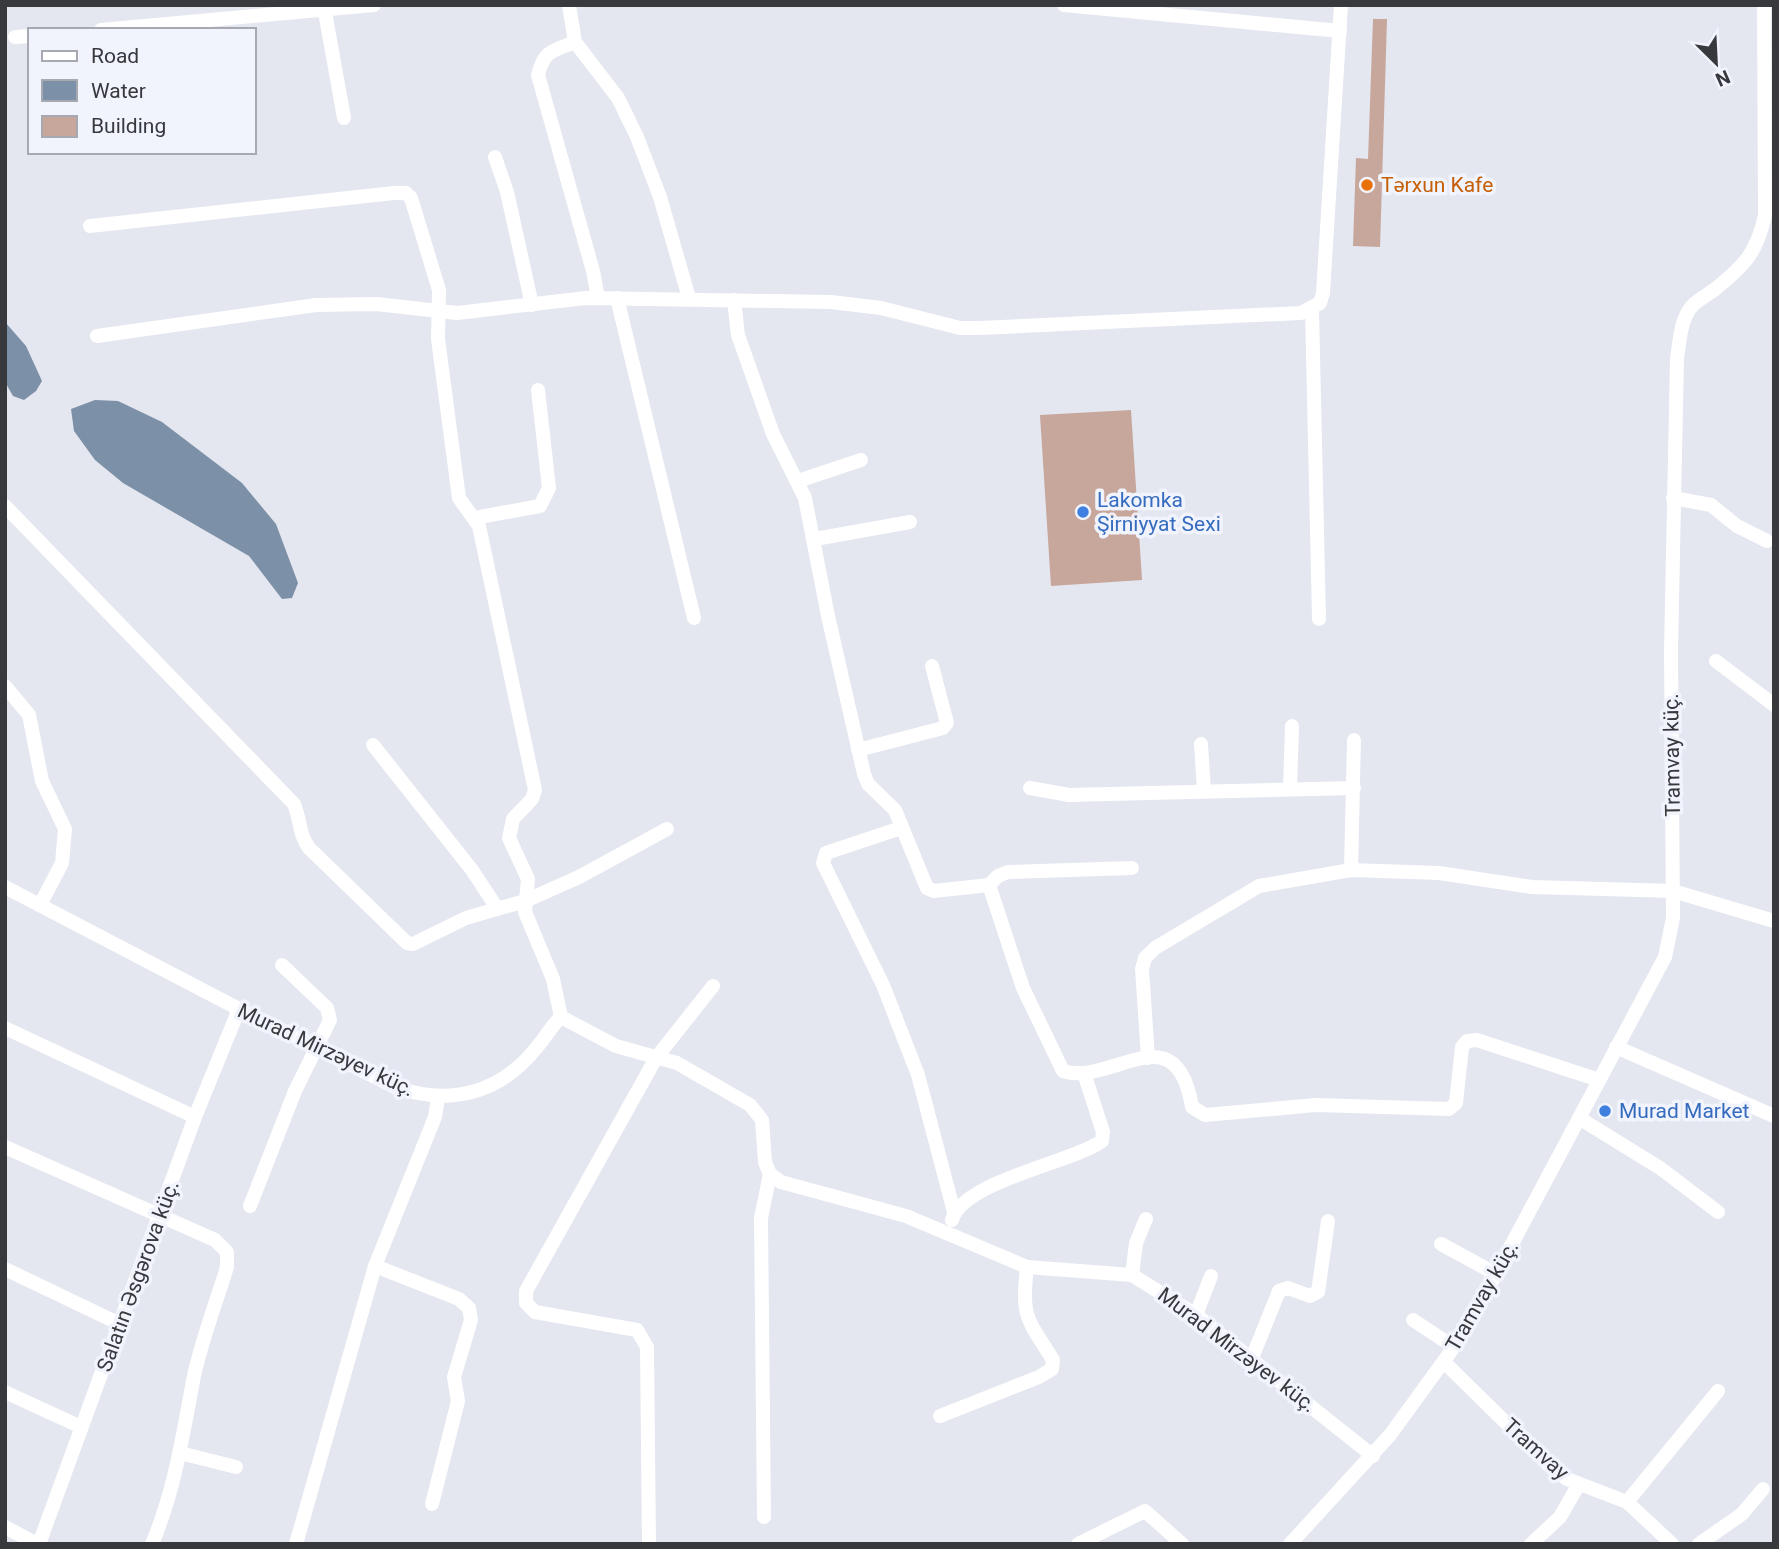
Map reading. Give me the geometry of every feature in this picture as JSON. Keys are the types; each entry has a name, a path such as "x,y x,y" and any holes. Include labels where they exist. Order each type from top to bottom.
{"street":[{"path":"136,28 215,25 374,5"},
{"path":"569,5 575,42 618,98 637,136 677,249 689,298"},
{"path":"1064,5 1250,21 1340,32"},
{"path":"97,337 316,305 389,305 439,313 598,298 831,302 881,308 960,328 1301,313 1312,310 1320,303 1323,293 1342,5"},
{"name":"Tramvay küç.","path":"1290,1544 1373,1456 1444,1362 1496,1274 1665,957 1671,937 1673,891 1671,651 1677,358 1682,327 1693,306 1751,257 1759,241 1765,215 1764,5"},
{"path":"325,12 344,118"},
{"path":"575,42 542,59 538,75 593,271 598,298"},
{"path":"495,158 507,192 532,305"},
{"path":"90,226 406,193 411,198 435,271 440,359 459,498 474,518 494,593 535,790 509,829 509,838 528,878 529,889 525,901 528,923 558,994 561,1017 616,1046 677,1063 750,1105 762,1120 765,1162 770,1174 761,1217 764,1517"},
{"path":"617,298 694,618"},
{"path":"734,300 738,335 769,423 798,481 815,539 858,750 868,784 888,801 927,888 934,891 989,885 1008,872 1132,869"},
{"path":"1312,310 1319,619"},
{"path":"474,518 540,506 546,500 549,488 538,390"},
{"path":"798,481 861,460"},
{"path":"1674,498 1712,505 1737,526 1767,541"},
{"path":"5,506 294,804 299,815 300,836 309,848 407,943 413,944 466,918 525,901 579,877 667,830"},
{"path":"815,539 910,522"},
{"path":"1716,661 1774,705"},
{"path":"858,750 943,728 947,723 932,666"},
{"path":"5,686 29,715 42,781 65,829 62,863 40,905"},
{"path":"1290,789 1292,726"},
{"path":"1351,870 1354,740"},
{"path":"1201,744 1204,791"},
{"path":"373,745 472,870 497,908"},
{"path":"1030,788 1069,795 1354,788"},
{"path":"901,828 826,853 822,863 884,985 918,1075 954,1212 948,1232"},
{"path":"1148,1058 1142,969 1145,958 1155,948 1259,886 1351,870 1439,873 1532,887 1673,891 1774,921"},
{"path":"989,885 1023,988 1058,1065 1071,1074 1084,1073 1122,1061 1165,1059 1176,1067 1185,1079 1192,1107 1205,1115 1316,1105 1449,1109 1456,1104 1462,1047 1468,1041 1477,1040 1599,1080"},
{"name":"Murad Mirzəyev küç.","path":"5,887 396,1087 438,1098 485,1088 512,1073 561,1017"},
{"path":"250,1206 316,1046 330,1020 327,1008 282,965"},
{"path":"649,1544 647,1348 644,1338 637,1330 535,1312 526,1303 526,1291 656,1058 713,986"},
{"name":"Salatın Əsgərova küç.","path":"38,1544 161,1217 195,1117 239,1009"},
{"path":"5,1028 195,1117"},
{"path":"1616,1047 1774,1116"},
{"path":"954,1212 991,1186 1101,1141 1103,1132 1084,1073"},
{"path":"296,1544 375,1266 435,1117 438,1098"},
{"path":"1579,1118 1660,1167 1718,1212"},
{"path":"5,1147 215,1240 226,1252 227,1267 200,1354 180,1453 165,1509 152,1544"},
{"name":"Murad Mirzəyev küç.","path":"770,1174 781,1182 906,1216 1027,1267 1132,1275 1196,1315 1373,1456"},
{"path":"1132,1275 1136,1243 1146,1219"},
{"path":"1252,1358 1279,1291 1288,1288 1310,1296 1318,1292 1328,1221"},
{"path":"1441,1244 1496,1274"},
{"path":"375,1266 459,1299 469,1308 471,1320 454,1377 458,1401 432,1504"},
{"path":"940,1416 1039,1377 1052,1369 1053,1360 1025,1315 1023,1304 1027,1267"},
{"path":"5,1269 120,1324"},
{"path":"1196,1315 1211,1276"},
{"path":"1413,1320 1454,1346"},
{"name":"Tramvay","path":"1444,1362 1552,1468 1579,1485 1627,1502 1672,1544"},
{"path":"1627,1502 1717,1391"},
{"path":"5,1392 81,1427"},
{"path":"180,1453 236,1467"},
{"path":"1531,1544 1560,1517 1579,1485"},
{"path":"1699,1544 1742,1514 1763,1489"},
{"path":"1078,1544 1145,1511 1182,1544"},
{"path":"5,1527 38,1544"}],"water":[{"path":"5,322 26,346 42,381 36,391 24,400 13,396 5,382"},
{"path":"95,400 118,401 162,422 242,483 276,524 298,583 292,598 282,599 249,556 123,483 95,460 74,431 71,409"}],"building":[{"path":"1373,19 1387,19 1380,247 1353,246 1356,158 1368,159"},
{"path":"1131,410 1142,580 1051,586 1040,415"}],"place":[{"name":"Tərxun Kafe","path":"1367,185"},
{"name":"Lakomka Şirniyyat Sexi","path":"1083,512"},
{"name":"Murad Market","path":"1605,1111"}]}
